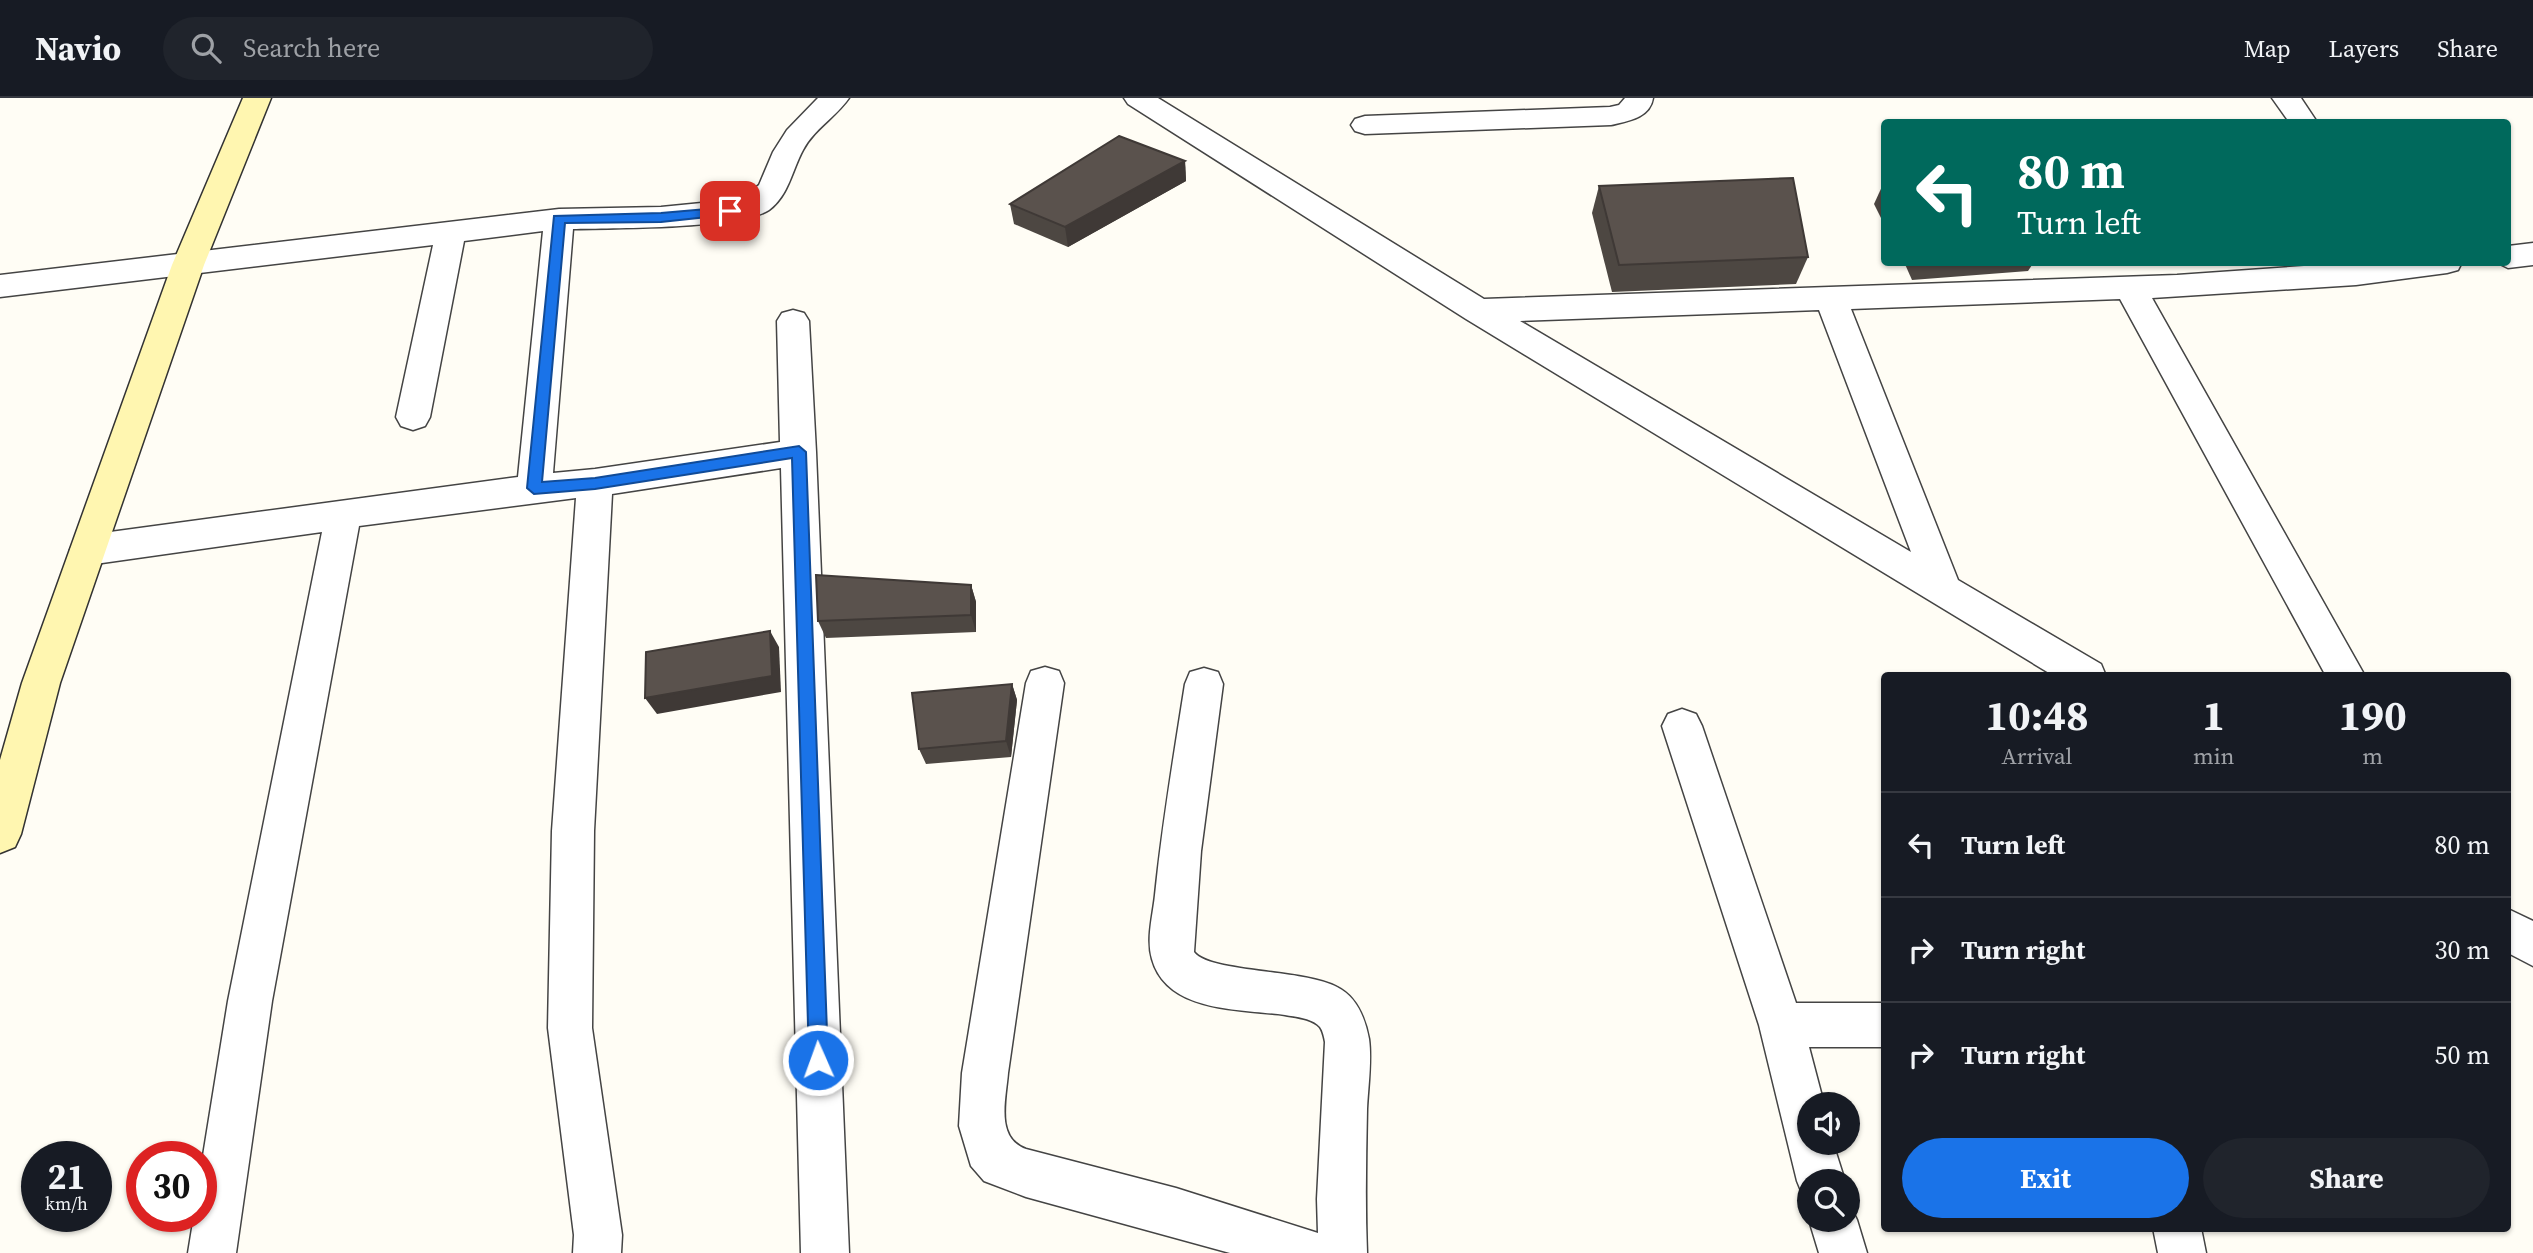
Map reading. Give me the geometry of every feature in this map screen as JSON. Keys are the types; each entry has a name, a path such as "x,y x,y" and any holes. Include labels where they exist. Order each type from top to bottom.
{"street":[{"path":"0,834 41,683 188,265 257,98"},
{"path":"0,286 559,219 661,217 749,208 762,202 771,193 795,139 835,98"},
{"path":"1366,125 1611,116 1629,111 1638,104 1639,98"},
{"path":"2286,98 2301,119"},
{"path":"1154,102 1477,311 2080,672"},
{"path":"534,488 559,219"},
{"path":"413,416 451,231"},
{"path":"2511,257 2533,254"},
{"path":"1477,311 2130,288 2356,274 2395,266"},
{"path":"2130,288 2344,672"},
{"path":"1830,297 1942,588"},
{"path":"793,321 825,1253"},
{"path":"88,550 534,488 595,483 799,452"},
{"path":"595,483 573,831 570,1028 598,1235 597,1253"},
{"path":"212,1253 250,1001 343,515"},
{"path":"1045,683 985,1073 982,1126 988,1149 1001,1164 1026,1173 1177,1212 1307,1253"},
{"path":"1204,684 1178,871 1174,961 1185,976 1205,983 1307,999 1331,1006 1343,1020 1347,1042 1341,1199 1343,1253"},
{"path":"1682,726 1781,1025 1798,1092"},
{"path":"2511,931 2533,945"},
{"path":"1781,1025 1881,1025"},
{"path":"1837,1232 1843,1253"},
{"path":"2178,1232 2182,1253"}],"building":[{"path":"1119,136 1185,161 1065,227 1010,204"},
{"path":"1793,178 1808,257 1619,265 1599,186"},
{"path":"816,575 971,585 971,615 818,621"},
{"path":"770,631 772,676 645,698 646,652"},
{"path":"1012,684 1006,741 919,749 912,693"}],"route":[{"path":"730,211 661,217 559,219 534,488 595,483 799,452 818,1060"}]}
